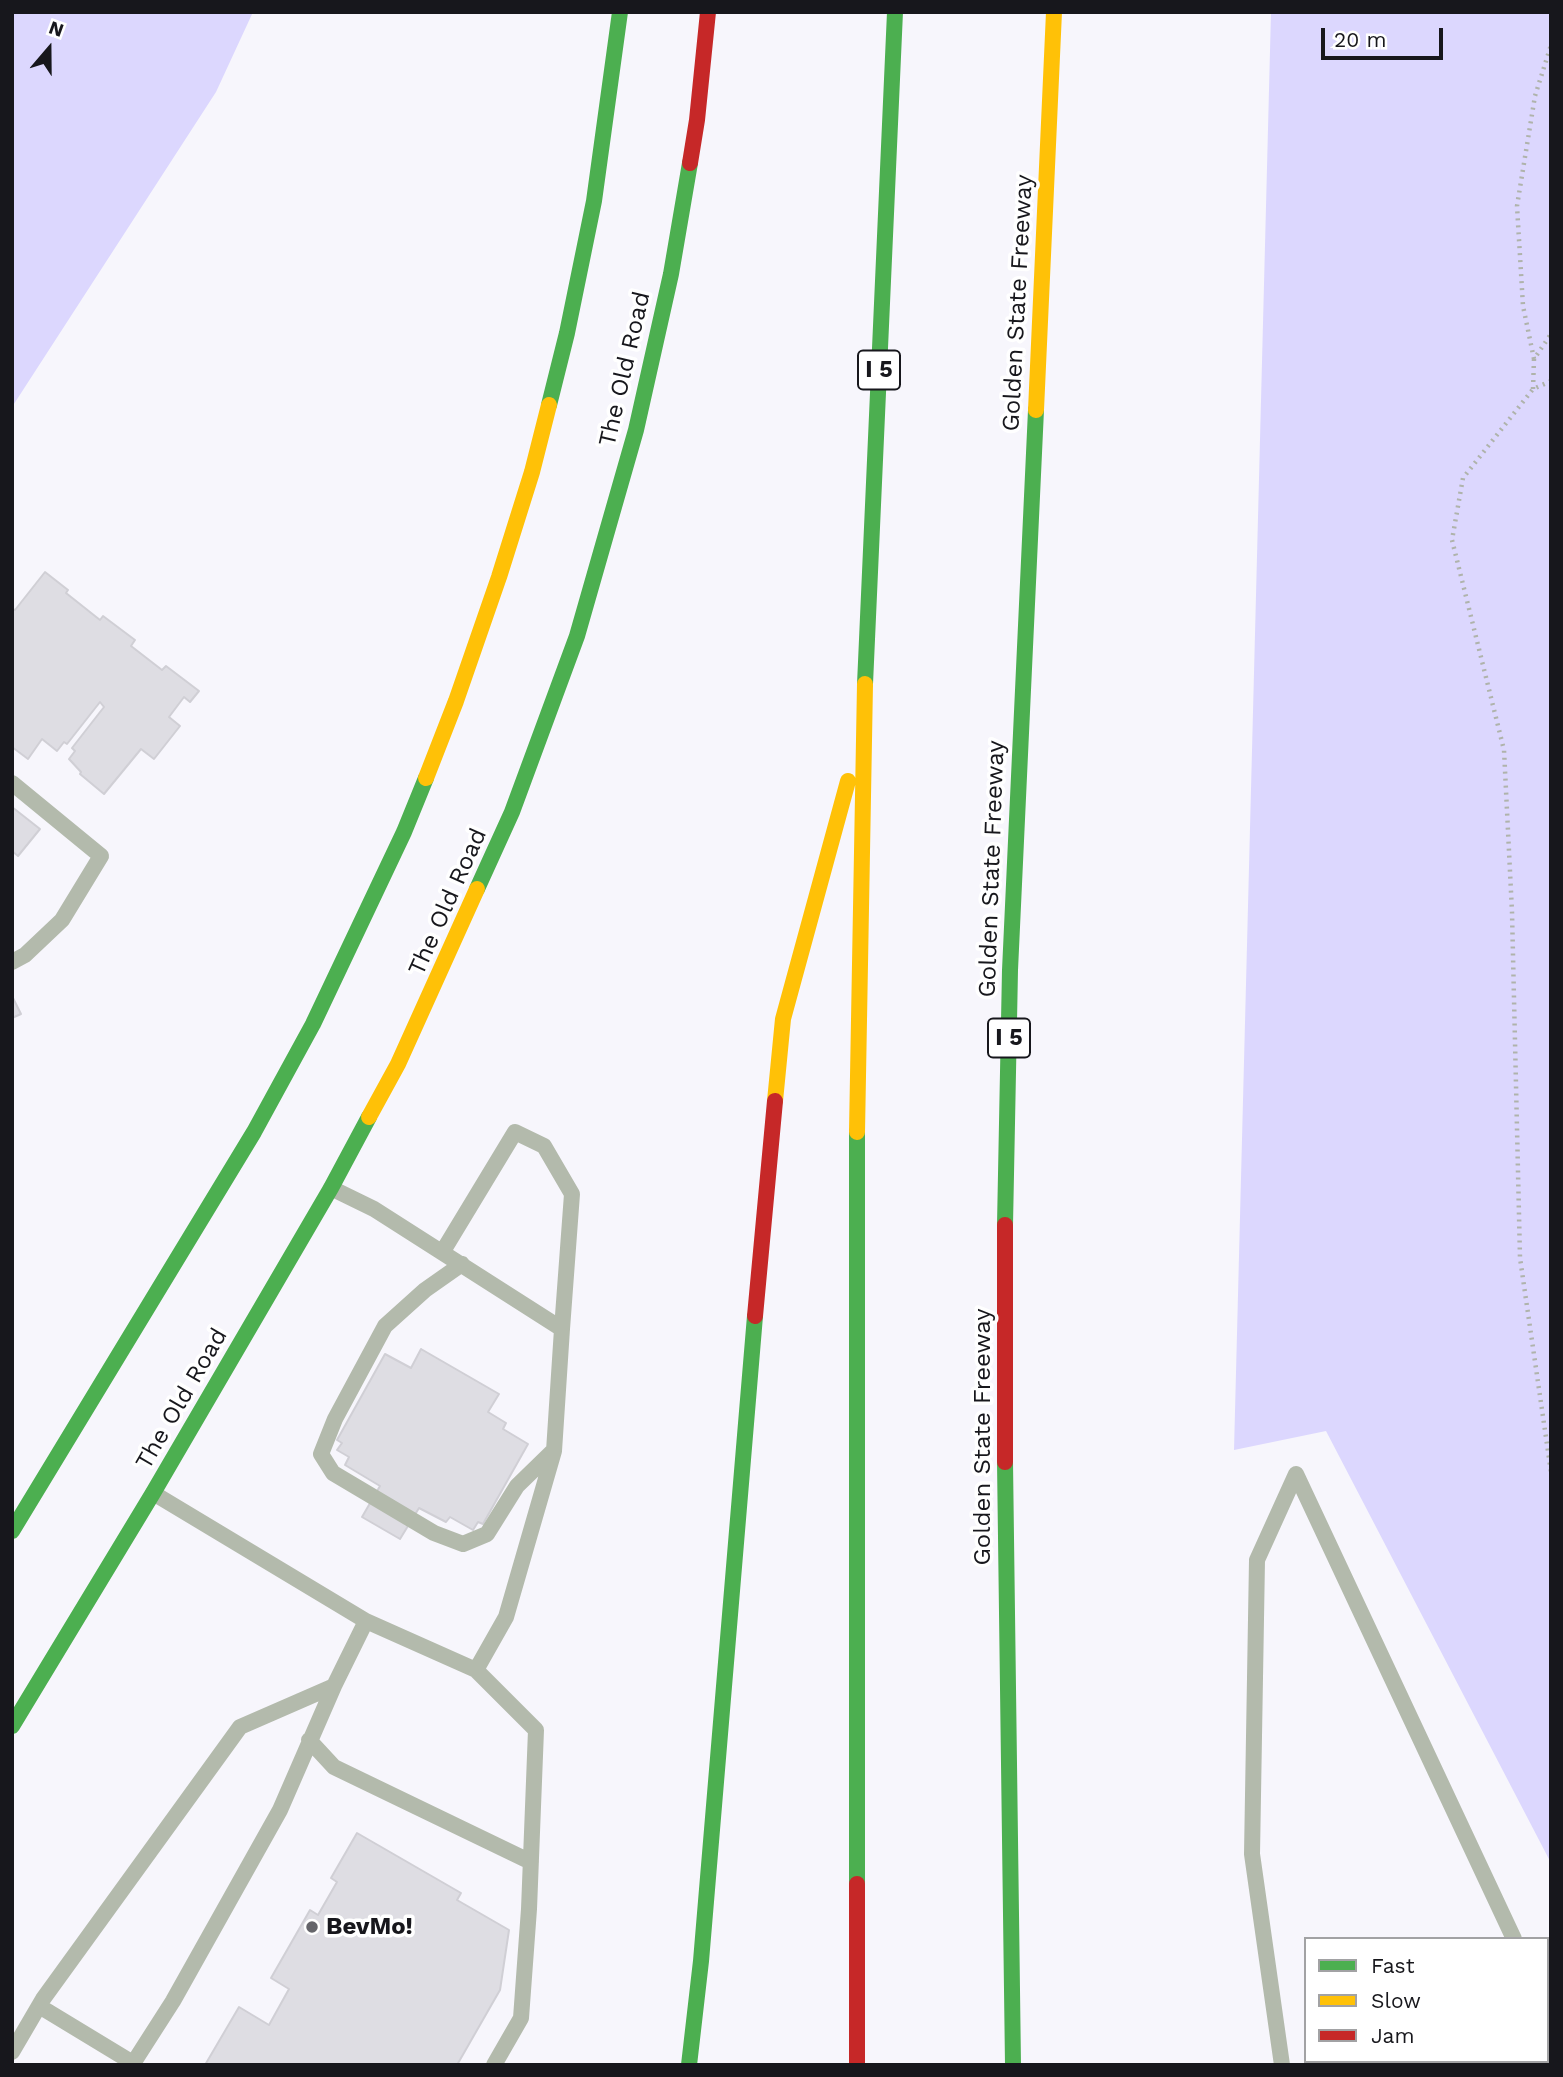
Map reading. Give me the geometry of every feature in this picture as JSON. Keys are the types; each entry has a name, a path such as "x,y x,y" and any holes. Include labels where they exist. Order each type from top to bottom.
{"main road":[{"path":"12,1531 254,1132 313,1024 404,832 456,701 532,472 567,333 594,201 620,12"},
{"name":"The Old Road","path":"12,1726 153,1493 331,1188 398,1064 430,998 512,813 577,636 636,430 671,274 697,120 708,12"},
{"name":"I 5","path":"857,2065 855,1240 863,727 895,12"},
{"name":"Golden State Freeway","path":"1013,2065 1005,1514 1005,1231 1010,970 1054,12"},
{"path":"688,2065 701,1961 752,1348 783,1019 863,727"}],"lane":[{"path":"12,783 102,856 62,920 25,955 12,962"},
{"path":"443,1251 516,1132 544,1146 572,1194 554,1451 506,1617 476,1670"},
{"path":"331,1188 374,1209 443,1251 562,1329"},
{"path":"462,1264 425,1290 385,1326 335,1419 321,1454 333,1473 434,1533 463,1544 487,1534 517,1486 554,1451"},
{"path":"1282,2065 1252,1854 1257,1560 1296,1474 1513,1937"},
{"path":"153,1493 366,1621 476,1670 537,1730 521,2018 494,2065"},
{"path":"39,2006 133,2064 173,2001 280,1810 309,1740 366,1621"},
{"path":"12,2052 39,2006 240,1727 334,1686"},
{"path":"309,1740 334,1767 531,1862"}],"path":[{"path":"1533,389 1534,359 1523,306 1517,206 1535,96 1551,45"},
{"path":"1534,359 1551,334"},
{"path":"1551,381 1533,389 1463,478 1452,540 1504,750 1512,912 1520,1258 1551,1472"}],"shaded area":[{"path":"12,12 253,12 216,92 12,407"},
{"path":"1271,12 1551,12 1551,1863 1326,1431 1234,1450"}],"building":[{"path":"45,572 100,620 103,616 135,640 131,646 162,670 166,666 199,691 190,702 184,697 169,717 180,726 154,759 141,749 104,794 80,774 69,759 75,751 72,748 104,707 100,702 67,744 64,742 57,751 42,739 28,759 12,747 12,609 15,610"},
{"path":"12,807 40,829 18,856 12,851"},
{"path":"12,996 21,1014 12,1018"},
{"path":"421,1349 499,1394 488,1412 506,1423 503,1429 528,1444 483,1524 478,1522 473,1530 450,1517 446,1522 419,1508 400,1539 362,1517 380,1486 345,1465 349,1457 337,1450 342,1443 337,1440 385,1354 411,1368"},
{"path":"357,1833 461,1893 457,1900 509,1930 500,1990 457,2065 205,2065 239,2007 269,2025 289,1989 271,1978 310,1910 318,1915 337,1882 331,1878"},
{"path":"1551,2026 1551,2065 1483,2065 1549,2063"}],"traffic: fast":[{"path":"549,405 594,201 620,12"},
{"path":"865,684 895,12"},
{"path":"477,889 512,812 577,636 636,430 671,274 690,163"},
{"path":"1005,1225 1010,970 1036,410"},
{"path":"12,1531 254,1132 313,1024 404,832 426,778"},
{"path":"12,1726 153,1493 331,1188 369,1117"},
{"path":"857,1132 857,1884"},
{"path":"689,2065 701,1961 755,1316"},
{"path":"1005,1462 1013,2065"}],"traffic: slow":[{"path":"1036,410 1054,12"},
{"path":"426,778 499,577 532,472 549,405"},
{"path":"857,1132 865,684"},
{"path":"775,1101 783,1019 848,781"},
{"path":"369,1117 398,1064 477,889"}],"traffic: jam":[{"path":"690,163 708,12"},
{"path":"755,1316 775,1101"},
{"path":"1005,1225 1005,1462"},
{"path":"857,1884 857,2065"}],"place":[{"name":"BevMo!","path":"312,1927"}]}
